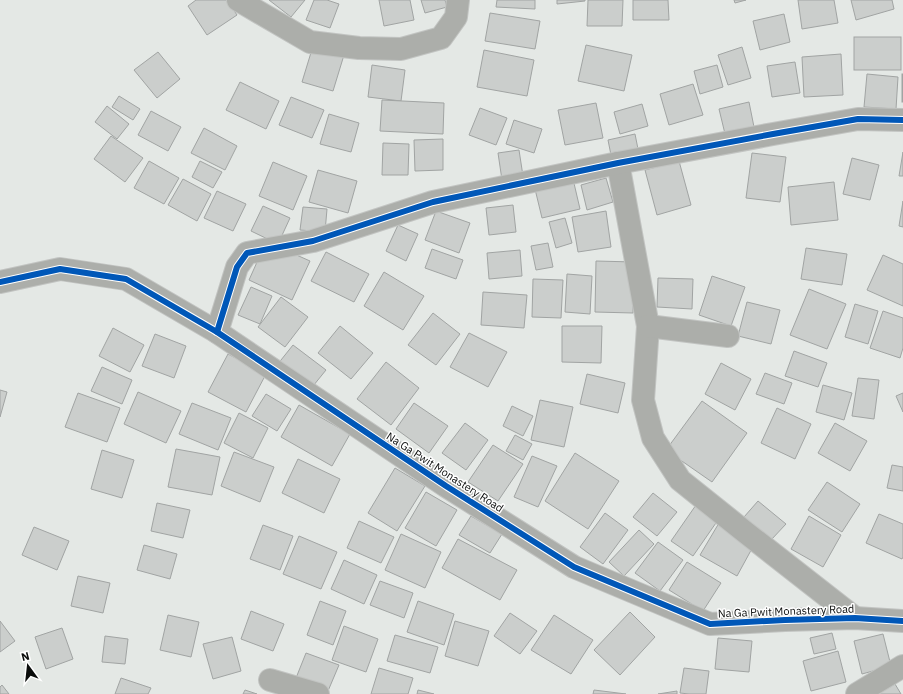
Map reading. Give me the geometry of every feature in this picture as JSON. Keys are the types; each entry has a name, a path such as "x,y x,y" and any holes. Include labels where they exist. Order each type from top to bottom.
{"street":[{"path":"238,0 310,42 359,48 401,49 441,38 456,17 458,0"},
{"path":"217,332 237,267 247,253 313,241 433,202 618,163 858,119 903,120"},
{"path":"618,163 648,326 643,400 653,438 680,480 855,618"},
{"name":"Na Ga Pwit Monastery Road","path":"0,282 60,269 126,279 217,332 446,486 574,567 710,624 855,618 903,621"},
{"path":"648,326 728,336"},
{"path":"857,694 903,666"},
{"path":"270,680 318,694"}],"building":[{"path":"196,0 227,0 237,15 207,35 188,6"},
{"path":"269,0 305,0 291,17"},
{"path":"314,0 327,0 339,4 330,28 306,20"},
{"path":"379,0 410,0 414,20 384,26"},
{"path":"421,0 445,0 447,7 425,13"},
{"path":"497,0 535,0 535,9 496,7"},
{"path":"557,0 585,0 585,1 557,4"},
{"path":"588,0 623,0 622,26 587,26"},
{"path":"633,0 668,0 669,20 633,20"},
{"path":"734,0 746,0 735,3"},
{"path":"798,0 834,0 838,23 802,29"},
{"path":"851,0 892,0 894,9 856,20"},
{"path":"490,13 540,21 535,49 485,41"},
{"path":"784,14 790,42 760,50 753,21"},
{"path":"854,37 901,37 901,70 854,70"},
{"path":"586,45 632,55 624,91 578,81"},
{"path":"313,46 344,55 333,91 302,82"},
{"path":"742,47 751,78 728,85 718,55"},
{"path":"484,50 534,60 527,96 477,87"},
{"path":"158,52 180,79 157,98 134,70"},
{"path":"841,54 843,95 804,97 802,57"},
{"path":"795,62 800,93 772,97 767,66"},
{"path":"372,65 405,70 401,101 368,97"},
{"path":"717,65 723,87 700,94 694,71"},
{"path":"867,74 898,77 896,109 864,107"},
{"path":"903,74 903,102 902,102"},
{"path":"240,82 279,101 266,129 226,110"},
{"path":"693,84 703,115 669,125 660,94"},
{"path":"119,96 140,109 133,120 112,107"},
{"path":"291,97 324,110 312,138 279,125"},
{"path":"382,100 444,103 443,134 380,131"},
{"path":"749,102 755,132 726,138 719,109"},
{"path":"596,103 603,138 565,145 558,110"},
{"path":"642,104 648,126 620,134 614,112"},
{"path":"107,106 129,124 117,139 95,122"},
{"path":"480,108 507,118 496,145 469,135"},
{"path":"151,111 181,127 168,151 138,135"},
{"path":"329,114 359,123 351,152 320,144"},
{"path":"514,120 542,129 534,153 506,144"},
{"path":"204,128 237,146 225,170 191,153"},
{"path":"635,134 638,149 611,155 608,140"},
{"path":"111,136 143,158 125,182 94,159"},
{"path":"443,139 443,170 415,171 414,140"},
{"path":"383,143 409,144 408,175 382,175"},
{"path":"519,150 523,176 502,180 498,153"},
{"path":"903,152 903,176 899,176"},
{"path":"752,153 786,157 780,202 746,198"},
{"path":"852,158 879,165 870,200 843,194"},
{"path":"149,161 179,178 164,204 134,188"},
{"path":"200,161 222,172 213,188 192,177"},
{"path":"679,161 691,205 657,215 645,170"},
{"path":"273,162 307,176 293,210 259,196"},
{"path":"318,170 357,181 348,213 309,202"},
{"path":"606,178 613,202 587,210 581,185"},
{"path":"183,179 211,194 197,221 168,205"},
{"path":"573,179 580,209 542,218 535,189"},
{"path":"834,182 838,220 791,225 788,187"},
{"path":"217,191 246,204 233,231 204,218"},
{"path":"903,201 903,227 899,226"},
{"path":"513,205 516,232 489,235 486,208"},
{"path":"263,206 290,218 278,244 251,231"},
{"path":"303,207 327,209 325,232 300,230"},
{"path":"436,211 470,223 459,253 425,240"},
{"path":"606,211 611,247 578,252 572,217"},
{"path":"565,218 572,243 556,248 549,222"},
{"path":"398,225 418,234 406,261 386,251"},
{"path":"548,243 553,267 536,270 531,246"},
{"path":"806,248 847,254 842,285 801,279"},
{"path":"283,249 310,261 292,300 249,280 262,251"},
{"path":"432,249 463,260 456,279 425,268"},
{"path":"520,250 522,276 489,279 487,253"},
{"path":"326,252 369,274 354,302 311,281"},
{"path":"883,255 903,264 903,306 867,290"},
{"path":"596,261 634,262 633,313 595,312"},
{"path":"384,272 424,296 403,330 364,306"},
{"path":"567,274 592,276 590,314 565,312"},
{"path":"712,276 745,287 731,326 699,315"},
{"path":"658,278 693,279 692,309 657,307"},
{"path":"533,279 563,280 561,318 532,317"},
{"path":"251,287 272,296 260,324 238,315"},
{"path":"809,289 846,304 827,349 790,335"},
{"path":"483,292 527,295 524,328 481,325"},
{"path":"281,297 308,317 285,347 258,327"},
{"path":"747,302 780,310 771,344 738,336"},
{"path":"855,304 878,311 868,344 845,337"},
{"path":"883,311 903,318 903,348 900,358 870,348"},
{"path":"433,313 460,334 436,365 408,345"},
{"path":"340,326 373,353 351,379 318,353"},
{"path":"562,326 602,326 601,363 562,362"},
{"path":"113,328 144,345 130,372 99,356"},
{"path":"469,333 507,352 488,387 450,367"},
{"path":"155,334 186,346 174,378 142,366"},
{"path":"293,345 326,370 309,391 277,365"},
{"path":"794,351 827,363 818,387 785,376"},
{"path":"228,354 266,374 246,412 208,392"},
{"path":"386,362 419,388 391,425 357,399"},
{"path":"721,363 751,379 735,410 705,394"},
{"path":"102,367 132,380 122,404 91,391"},
{"path":"765,373 792,383 784,404 756,394"},
{"path":"587,374 625,383 618,413 580,404"},
{"path":"858,378 879,380 874,419 852,416"},
{"path":"823,385 852,393 844,420 816,412"},
{"path":"0,390 7,392 0,417"},
{"path":"138,392 181,411 166,443 124,424"},
{"path":"78,393 120,408 107,442 65,427"},
{"path":"903,393 903,412 896,396"},
{"path":"266,394 291,409 277,431 252,416"},
{"path":"540,400 573,407 564,447 531,440"},
{"path":"702,401 747,433 712,482 666,450"},
{"path":"192,403 231,418 218,450 179,434"},
{"path":"414,403 448,426 429,453 396,429"},
{"path":"299,405 350,434 332,466 281,437"},
{"path":"512,406 533,416 523,436 503,426"},
{"path":"777,408 811,424 795,459 761,443"},
{"path":"239,413 268,428 253,458 224,443"},
{"path":"465,423 488,440 466,470 442,453"},
{"path":"835,423 867,441 850,471 818,453"},
{"path":"515,435 532,444 523,460 506,451"},
{"path":"493,445 523,464 498,501 468,482"},
{"path":"176,449 220,457 212,495 168,487"},
{"path":"102,450 134,460 122,498 91,489"},
{"path":"234,452 274,467 260,502 221,486"},
{"path":"575,453 619,481 588,529 545,501"},
{"path":"532,456 557,466 538,507 514,497"},
{"path":"298,459 340,479 324,513 282,493"},
{"path":"892,465 903,467 903,491 887,488"},
{"path":"395,468 425,486 397,531 368,513"},
{"path":"827,482 860,504 842,532 808,510"},
{"path":"426,492 457,510 436,546 405,528"},
{"path":"653,493 677,512 657,536 633,517"},
{"path":"758,501 786,524 771,540 744,517"},
{"path":"157,503 190,510 183,538 151,531"},
{"path":"696,505 718,520 693,556 671,541"},
{"path":"605,513 628,530 603,564 580,547"},
{"path":"879,514 903,524 902,559 866,543"},
{"path":"471,516 502,534 490,553 459,535"},
{"path":"809,516 841,535 823,567 791,549"},
{"path":"359,521 394,537 381,563 347,548"},
{"path":"719,523 755,543 737,576 700,555"},
{"path":"263,525 293,536 280,570 250,559"},
{"path":"34,527 69,541 57,570 22,555"},
{"path":"639,530 654,544 624,576 609,562"},
{"path":"401,534 441,552 425,588 385,570"},
{"path":"299,536 337,552 321,589 283,574"},
{"path":"458,539 517,570 500,600 442,568"},
{"path":"658,542 683,560 660,591 635,573"},
{"path":"144,545 177,554 170,579 137,570"},
{"path":"344,560 377,575 364,604 331,589"},
{"path":"687,562 721,583 703,611 669,590"},
{"path":"78,576 110,583 103,613 71,606"},
{"path":"380,581 413,593 404,618 370,605"},
{"path":"320,601 346,611 333,645 307,635"},
{"path":"418,601 454,614 444,645 407,632"},
{"path":"251,611 284,624 273,651 241,639"},
{"path":"630,612 655,637 620,675 594,650"},
{"path":"510,613 537,631 520,654 494,636"},
{"path":"168,615 199,622 191,657 160,650"},
{"path":"554,615 593,640 571,674 531,650"},
{"path":"0,621 15,641 0,652"},
{"path":"455,621 489,631 478,666 445,656"},
{"path":"344,626 378,639 366,672 332,660"},
{"path":"62,628 73,659 46,669 35,637"},
{"path":"832,633 836,649 814,654 810,638"},
{"path":"883,634 891,666 862,674 854,641"},
{"path":"395,635 438,647 430,673 387,661"},
{"path":"105,636 128,639 125,664 102,662"},
{"path":"232,637 241,671 213,679 203,644"},
{"path":"718,638 752,641 749,672 715,669"},
{"path":"838,651 846,682 811,691 803,661"},
{"path":"306,653 339,665 328,691 296,678"},
{"path":"379,668 413,678 408,694 371,694"},
{"path":"684,668 709,671 706,694 680,693"},
{"path":"121,678 151,688 148,694 115,694"},
{"path":"895,684 901,694 878,694"},
{"path":"2,685 9,694 0,694 0,687"},
{"path":"245,690 257,694 243,694"},
{"path":"418,690 434,694 417,694"},
{"path":"594,690 626,694 593,694"},
{"path":"677,691 677,694 658,694"}],"cycle path":[{"path":"217,332 237,267 247,253 313,241 433,202 618,163 858,119 903,120"},
{"path":"0,282 60,269 126,279 217,332 446,486 574,567 710,624 855,618 903,621"}]}
